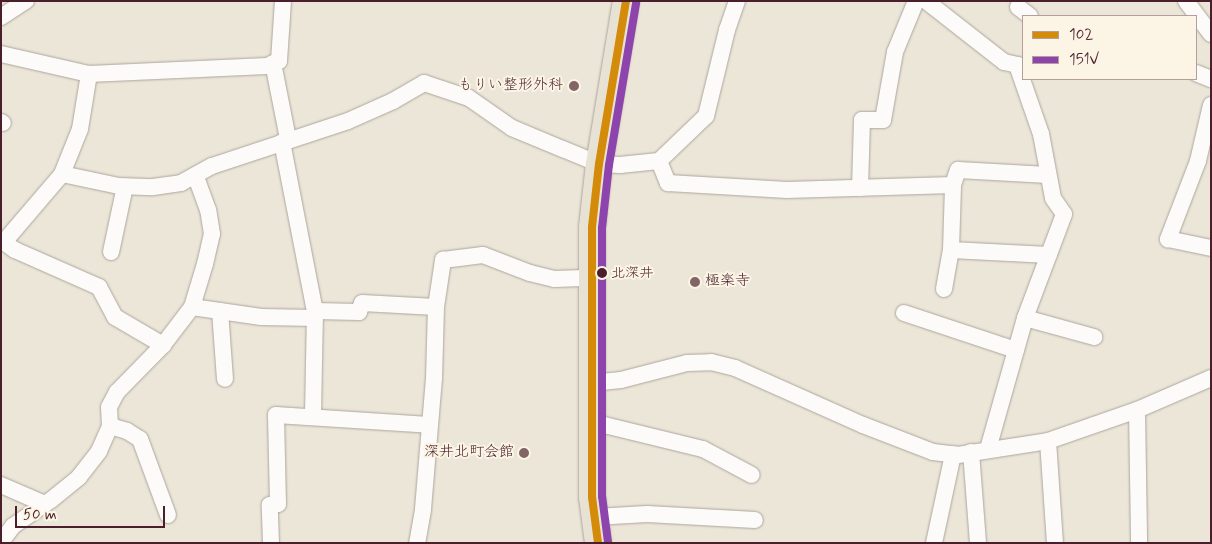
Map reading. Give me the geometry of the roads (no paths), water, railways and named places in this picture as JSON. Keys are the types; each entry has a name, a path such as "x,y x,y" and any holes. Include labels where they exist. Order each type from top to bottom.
{"main road":[{"path":"596,536 592,497 592,227 599,164 626,1"}],"street":[{"path":"1,17 26,1"},
{"path":"1,54 90,74 267,66 278,61 283,1"},
{"path":"62,174 126,186 153,187 181,183 212,166 285,140 348,121 393,101 424,83 469,98 512,128 599,164 620,165 659,161 706,116 727,30 737,1"},
{"path":"860,188 862,120 883,120 895,52 916,1"},
{"path":"926,1 1004,62 1020,66"},
{"path":"1186,1 1197,15"},
{"path":"1197,16 1211,34"},
{"path":"274,63 285,140 315,314 313,417"},
{"path":"1197,73 1211,79"},
{"path":"90,74 80,129 62,174 3,241 15,250 99,286 115,317 163,345"},
{"path":"988,449 1026,318 1064,214 1053,198 1041,134 1024,80"},
{"path":"1211,106 1198,161 1168,239 1211,248"},
{"path":"659,161 668,184 787,190 953,185"},
{"path":"944,289 951,250 953,185 958,170 1048,175"},
{"path":"1,542 12,526 45,504 78,477 98,451 110,426 109,407 117,392 163,345 192,307 206,264 212,234 208,210 195,175"},
{"path":"111,252 126,186"},
{"path":"951,250 1049,255"},
{"path":"417,543 423,510 434,378 436,307 443,260 483,255 546,277 592,278"},
{"path":"192,307 261,317 359,312 362,303 436,307"},
{"path":"220,311 225,379"},
{"path":"904,313 1016,350"},
{"path":"1026,318 1094,337"},
{"path":"592,383 621,380 687,363 711,362 735,368 872,429 934,452 953,454 1048,441 1137,410 1211,378"},
{"path":"1137,410 1139,543"},
{"path":"271,543 270,505 278,504 276,415 429,425"},
{"path":"592,422 703,449 752,475"},
{"path":"110,426 127,431 140,439 168,515"},
{"path":"1048,441 1055,543"},
{"path":"971,452 978,543"},
{"path":"934,543 953,454"},
{"path":"1,485 45,504"},
{"path":"596,536 647,514 755,520"}],"place":[{"name":"もりい整形外科","path":"574,86"},
{"name":"北深井","path":"602,273"},
{"name":"極楽寺","path":"695,282"},
{"name":"深井北町会館","path":"524,453"}]}
